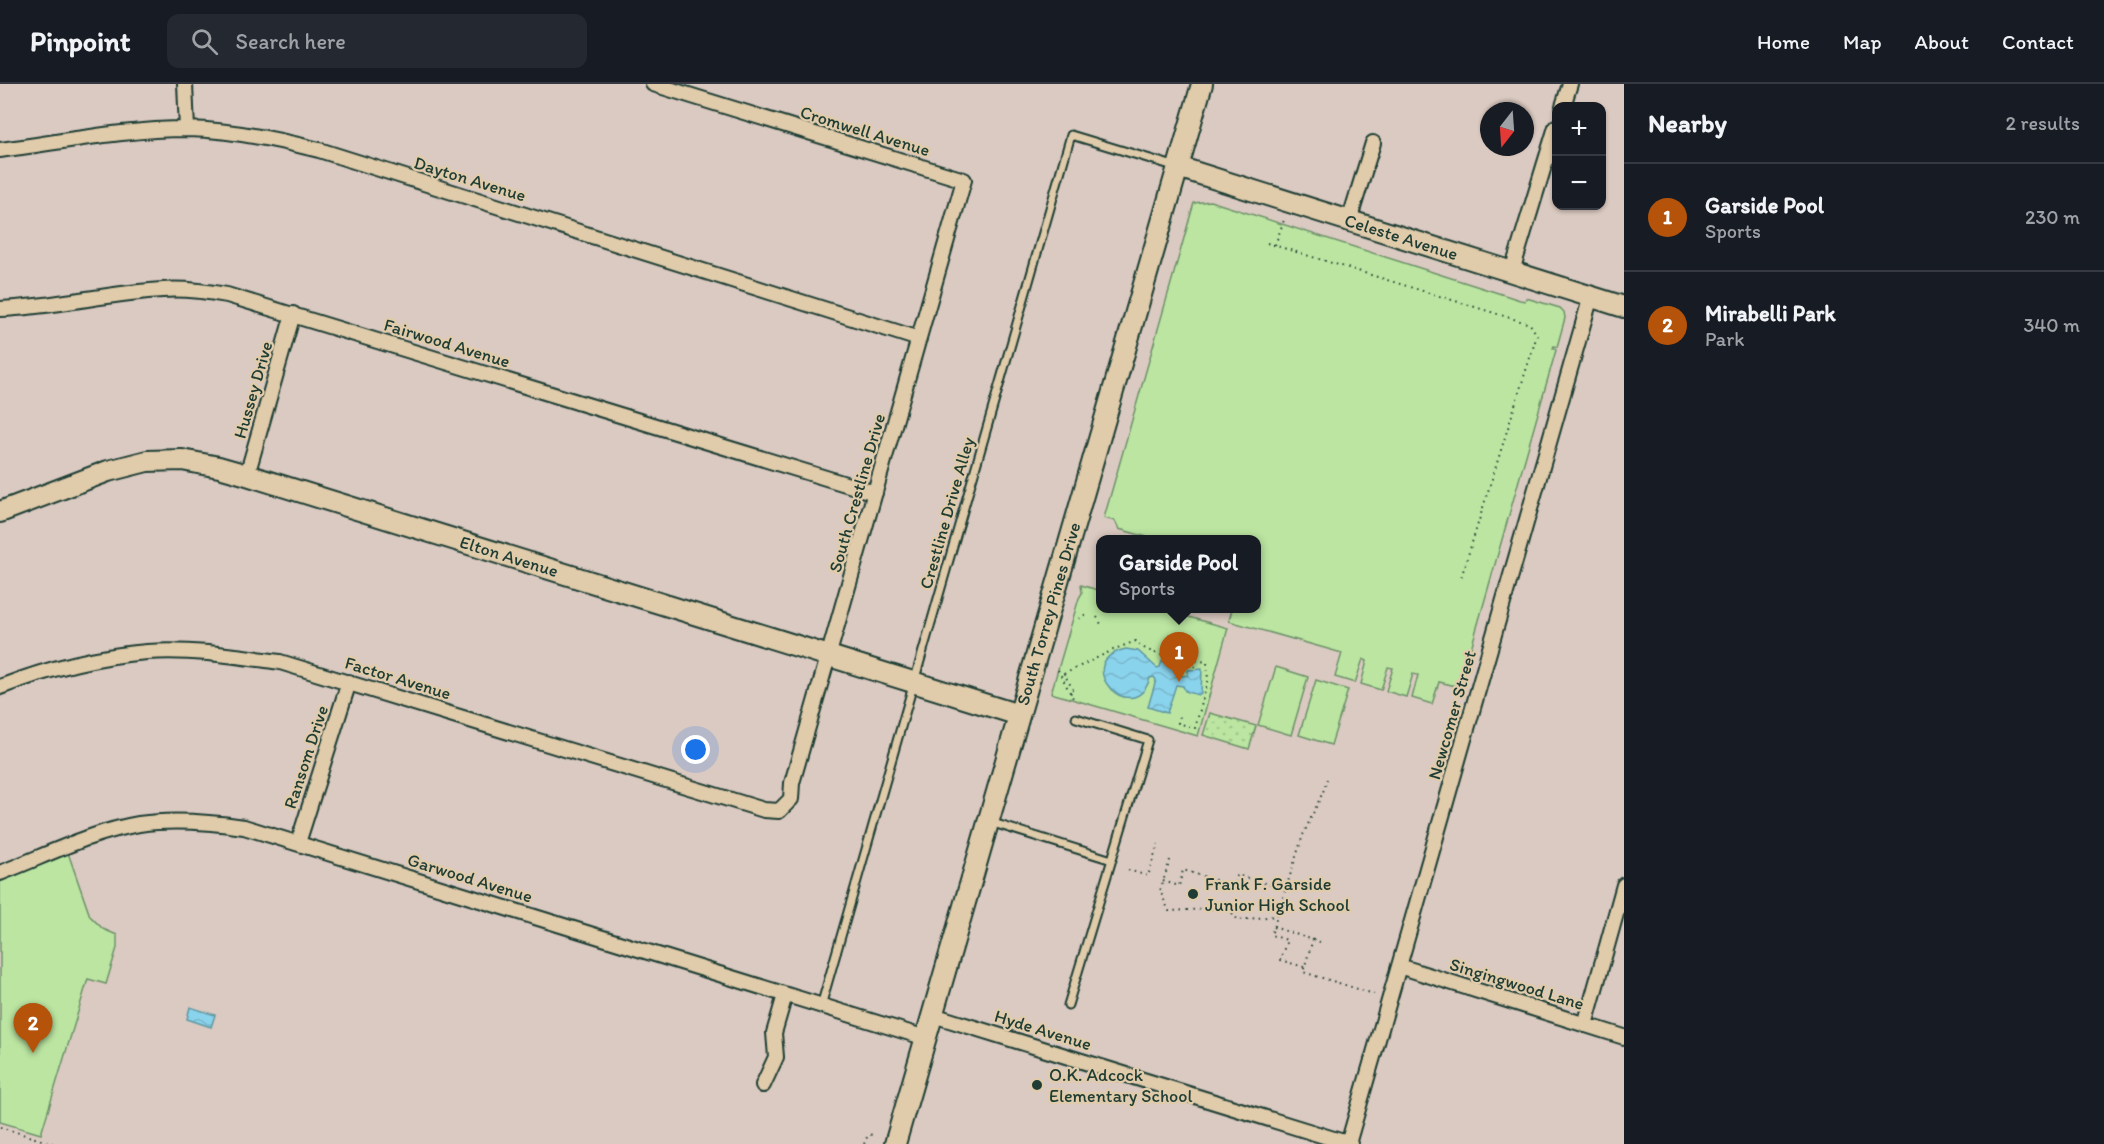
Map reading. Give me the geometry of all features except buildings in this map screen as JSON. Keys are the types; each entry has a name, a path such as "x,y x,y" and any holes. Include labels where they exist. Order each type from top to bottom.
{"street":[{"path":"184,84 188,129"},
{"name":"Cromwell Avenue","path":"652,84 964,180"},
{"name":"South Torrey Pines Drive","path":"895,1144 1202,84"},
{"path":"1564,102 1570,84"},
{"name":"Dayton Avenue","path":"0,150 127,133 188,129 273,139 318,150 919,339"},
{"path":"1349,221 1373,143"},
{"path":"1512,271 1552,143"},
{"name":"Celeste Avenue","path":"1178,167 1624,307"},
{"name":"South Crestline Drive","path":"779,811 791,800 792,783 830,657 964,180"},
{"name":"Fairwood Avenue","path":"0,309 25,308 162,290 200,290 227,295 875,493"},
{"name":"Newcomer Street","path":"1349,1144 1591,296"},
{"name":"Hussey Drive","path":"247,475 293,314"},
{"name":"Elton Avenue","path":"0,512 108,471 147,461 172,460 202,463 1019,715"},
{"name":"Factor Avenue","path":"0,687 83,661 148,652 214,653 280,662 764,810 779,811"},
{"name":"Ransom Drive","path":"298,843 349,682"},
{"name":"Garwood Avenue","path":"0,873 93,836 138,824 180,821 244,827 926,1038"},
{"path":"1585,1025 1624,885"},
{"name":"Singingwood Lane","path":"1399,966 1624,1037"},
{"path":"763,1085 776,1057 774,1033 785,995"},
{"name":"Hyde Avenue","path":"933,1014 1349,1144"}],"lane":[{"name":"Crestline Drive Alley","path":"821,1006 1071,135 1178,167"},
{"path":"1068,1005 1148,740 1076,718"},
{"path":"987,822 1112,860"}],"path":[{"path":"1275,245 1284,220"},
{"path":"1267,243 1530,324 1533,327 1537,335 1460,581"},
{"path":"1079,619 1086,614"},
{"path":"1097,617 1102,626"},
{"path":"1072,698 1072,692 1064,674 1114,647 1136,641 1151,653 1207,662 1208,681 1195,728 1178,723 1181,712"},
{"path":"1194,660 1195,670"},
{"path":"1058,670 1072,692"},
{"path":"1304,967 1280,960 1287,940 1271,935 1303,835 1327,779"},
{"path":"1128,870 1148,876 1158,844"},
{"path":"1170,860 1160,891 1169,911 1228,908 1238,920 1277,916"},
{"path":"1163,881 1179,886 1183,870 1234,886 1237,875 1285,889"},
{"path":"1273,927 1320,942"},
{"path":"1313,939 1303,972 1374,994"},
{"path":"0,1127 54,1144"},
{"path":"864,1144 868,1135 875,1134"}],"green space":[{"path":"1210,201 1520,300 1525,301 1526,298 1560,308 1564,312 1565,318 1557,347 1553,348 1556,350 1460,687 1439,682 1432,704 1412,698 1418,675 1413,674 1406,697 1386,691 1393,668 1388,667 1381,690 1361,684 1367,661 1363,659 1355,683 1335,677 1342,653 1229,621 1231,613 1261,613 1261,535 1140,535 1119,529 1115,521 1104,518 1194,203"},
{"path":"1081,585 1096,590 1096,613 1174,613 1228,628 1198,736 1051,693 1082,593"},
{"path":"1276,667 1308,677 1291,735 1258,725"},
{"path":"1316,680 1348,690 1331,745 1299,735"},
{"path":"1210,713 1256,726 1249,749 1203,735"},
{"path":"66,847 90,916 103,929 117,935 117,948 106,984 88,979 41,1134 0,1122 0,873"}],"water":[{"path":"1126,649 1138,651 1157,668 1160,667 1162,661 1181,667 1182,676 1188,675 1188,670 1202,669 1201,693 1198,695 1185,691 1183,686 1176,685 1167,713 1148,707 1156,680 1154,677 1150,678 1142,692 1131,698 1120,695 1110,688 1104,677 1103,666 1110,656"},
{"path":"190,1007 215,1015 211,1027 187,1019"}],"place":[{"name":"Garside Pool","path":"1179,682"},
{"name":"Frank F. Garside Junior High School","path":"1193,894"},
{"name":"Mirabelli Park","path":"33,1053"},
{"name":"O.K. Adcock Elementary School","path":"1037,1085"}]}
